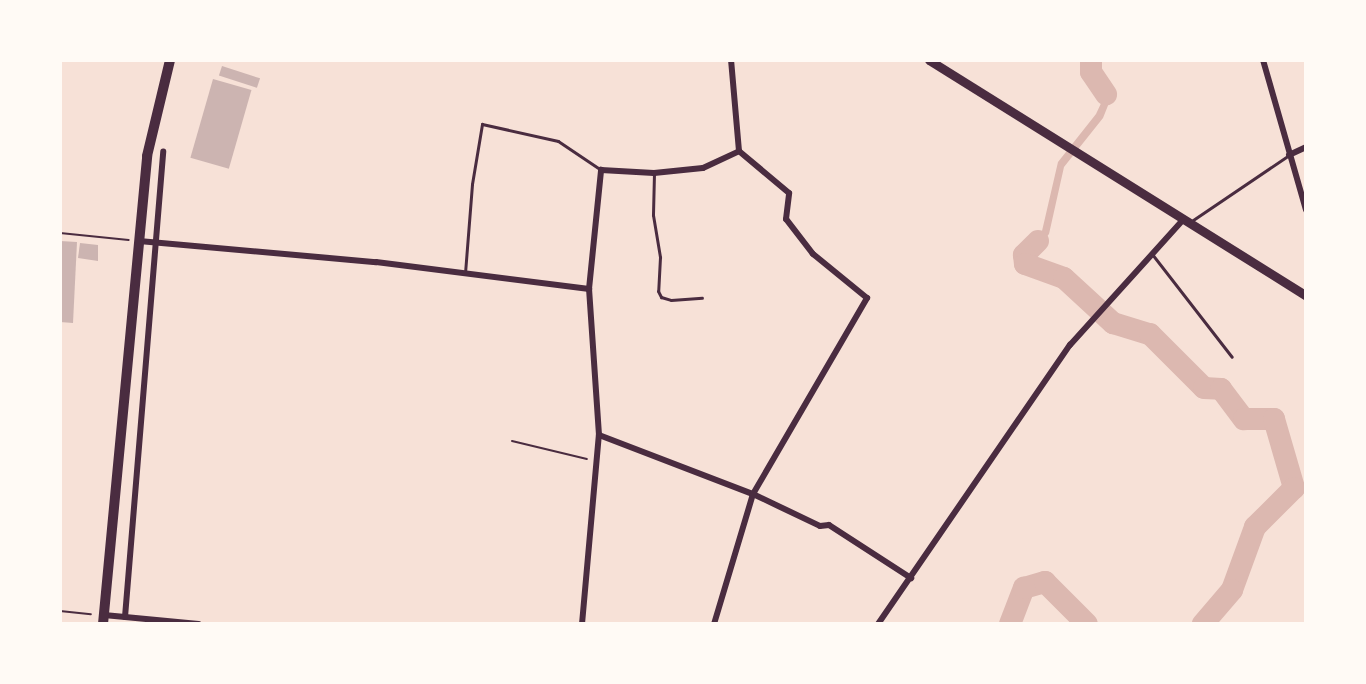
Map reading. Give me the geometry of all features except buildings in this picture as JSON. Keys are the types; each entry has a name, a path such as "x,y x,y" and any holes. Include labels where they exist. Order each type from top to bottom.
{"main road":[{"path":"104,620 151,128 170,60"},
{"path":"929,60 1306,296"}],"street":[{"path":"714,624 753,494 867,298 813,254 786,219 789,193 739,151 731,60"},
{"path":"1263,60 1306,210"},
{"path":"1289,155 1306,147"},
{"path":"582,624 599,435 589,289 601,170 654,173 703,168 739,151"},
{"path":"125,617 163,152"},
{"path":"878,624 1029,402 1097,312 1185,222"},
{"path":"139,241 465,273 589,289"},
{"path":"599,435 753,494 820,526 829,525 911,578"},
{"path":"104,620 125,617 199,624"}],"lane":[{"path":"465,273 472,184 482,124 558,141 601,170"},
{"path":"1185,222 1289,155"},
{"path":"654,173 653,215 660,257 658,291 661,297 671,300 702,298"},
{"path":"1152,254 1232,357"}],"path":[{"path":"60,233 139,241"},
{"path":"512,441 596,461"},
{"path":"60,611 104,620"}],"shaded area":[{"path":"1094,70 1111,98 1103,118 1064,167 1049,234 1023,266 1020,255 1042,231 1058,162 1096,114 1104,97 1088,74"}],"waterway":[{"path":"1091,60 1091,72 1106,94"},
{"path":"1038,241 1024,255 1025,264 1064,278 1113,323 1150,334 1204,388 1221,389 1244,419 1274,419 1294,488 1255,527 1232,590 1203,624"},
{"path":"1010,624 1024,588 1045,582 1087,624"}]}
